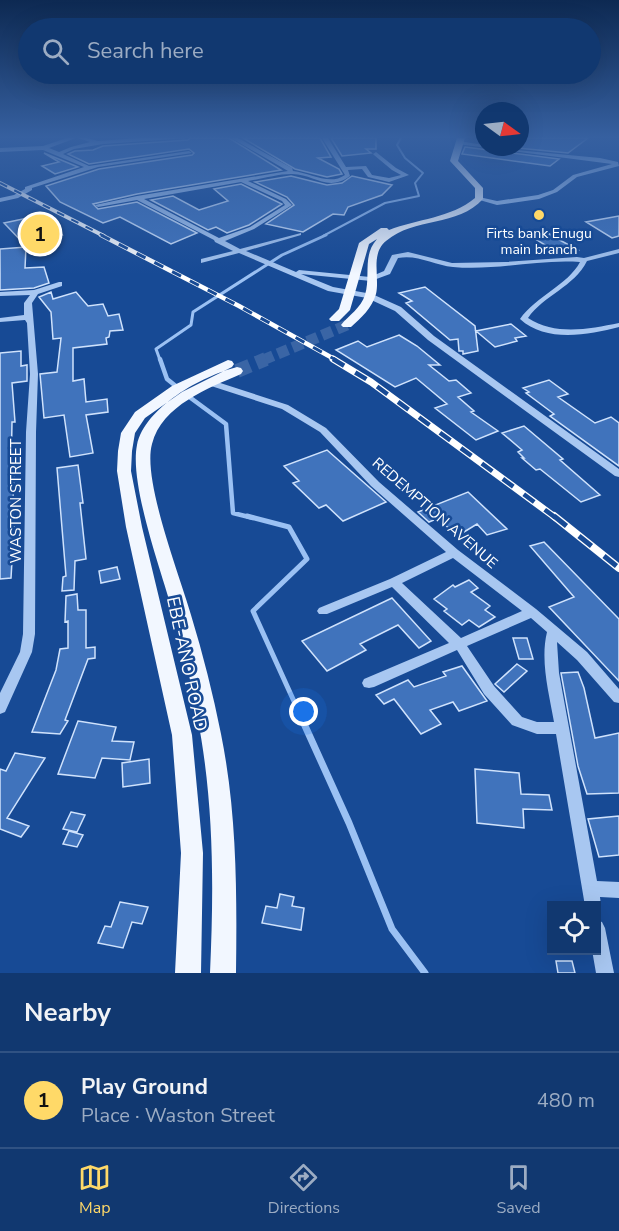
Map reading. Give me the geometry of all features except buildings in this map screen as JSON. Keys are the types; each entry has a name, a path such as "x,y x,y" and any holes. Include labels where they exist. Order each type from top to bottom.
{"main road":[{"path":"335,319 344,310 364,243 376,234 453,207 470,197 472,194 464,183"},
{"path":"347,325 362,309 369,296 372,254 383,238 462,210 479,199 479,188 475,183"},
{"path":"232,367 210,383 184,391 232,367"},
{"name":"EBE-ANO ROAD","path":"184,391 140,415 133,423 128,433 124,471 134,527 182,735 192,853 188,973"},
{"name":"EBE-ANO ROAD","path":"184,391 157,420 144,445 144,463 153,508 204,701 214,753 220,797 225,886 223,973"}],"street":[{"path":"0,200 19,196 30,189 27,188 38,183"},
{"path":"98,205 228,183"},
{"path":"217,241 252,228 288,206 284,200 248,183"},
{"path":"479,199 497,203 538,196 555,191 565,183"},
{"path":"137,198 253,258 349,294 369,296 398,309 431,338 619,474"},
{"path":"204,261 299,234"},
{"path":"294,272 371,279 387,272 394,257 400,254 452,265 584,260 619,251"},
{"path":"584,260 577,272 547,294 524,319 533,326 565,332 619,326"},
{"path":"0,294 36,292 59,284"},
{"path":"0,320 28,317 28,303 36,292"},
{"name":"WASTON STREET","path":"0,708 26,652 29,634 31,432 34,374 31,323 28,317"},
{"name":"REDEMPTION AVENUE","path":"210,383 285,407 322,430 375,484 454,553 532,612 596,669 619,698"},
{"path":"323,611 394,582 454,553"},
{"path":"394,582 460,645 489,690 518,721 537,728 561,728"},
{"path":"369,683 532,612"},
{"path":"553,632 550,645 552,673 591,901"},
{"path":"590,888 619,890"},
{"path":"601,954 604,973"}],"waterway":[{"path":"323,236 385,203 419,196 415,183"},
{"path":"160,360 156,349 191,325 193,312 282,255 326,235"},
{"path":"160,359 167,379 177,387"},
{"path":"188,396 226,424 233,513 253,518"},
{"path":"247,516 289,527 307,559 253,611 302,719"},
{"path":"301,717 349,823 392,929 425,973"}],"tunnel":[{"path":"263,360 347,325"},
{"path":"237,371 266,359"}],"railway":[{"path":"1,183 104,236"},
{"path":"101,235 239,306 336,360"},
{"path":"333,359 371,382 556,518"},
{"path":"554,516 619,568"}],"place":[{"name":"Firts bank Enugu main branch","path":"539,215"},
{"name":"Play Ground","path":"40,234"}]}
